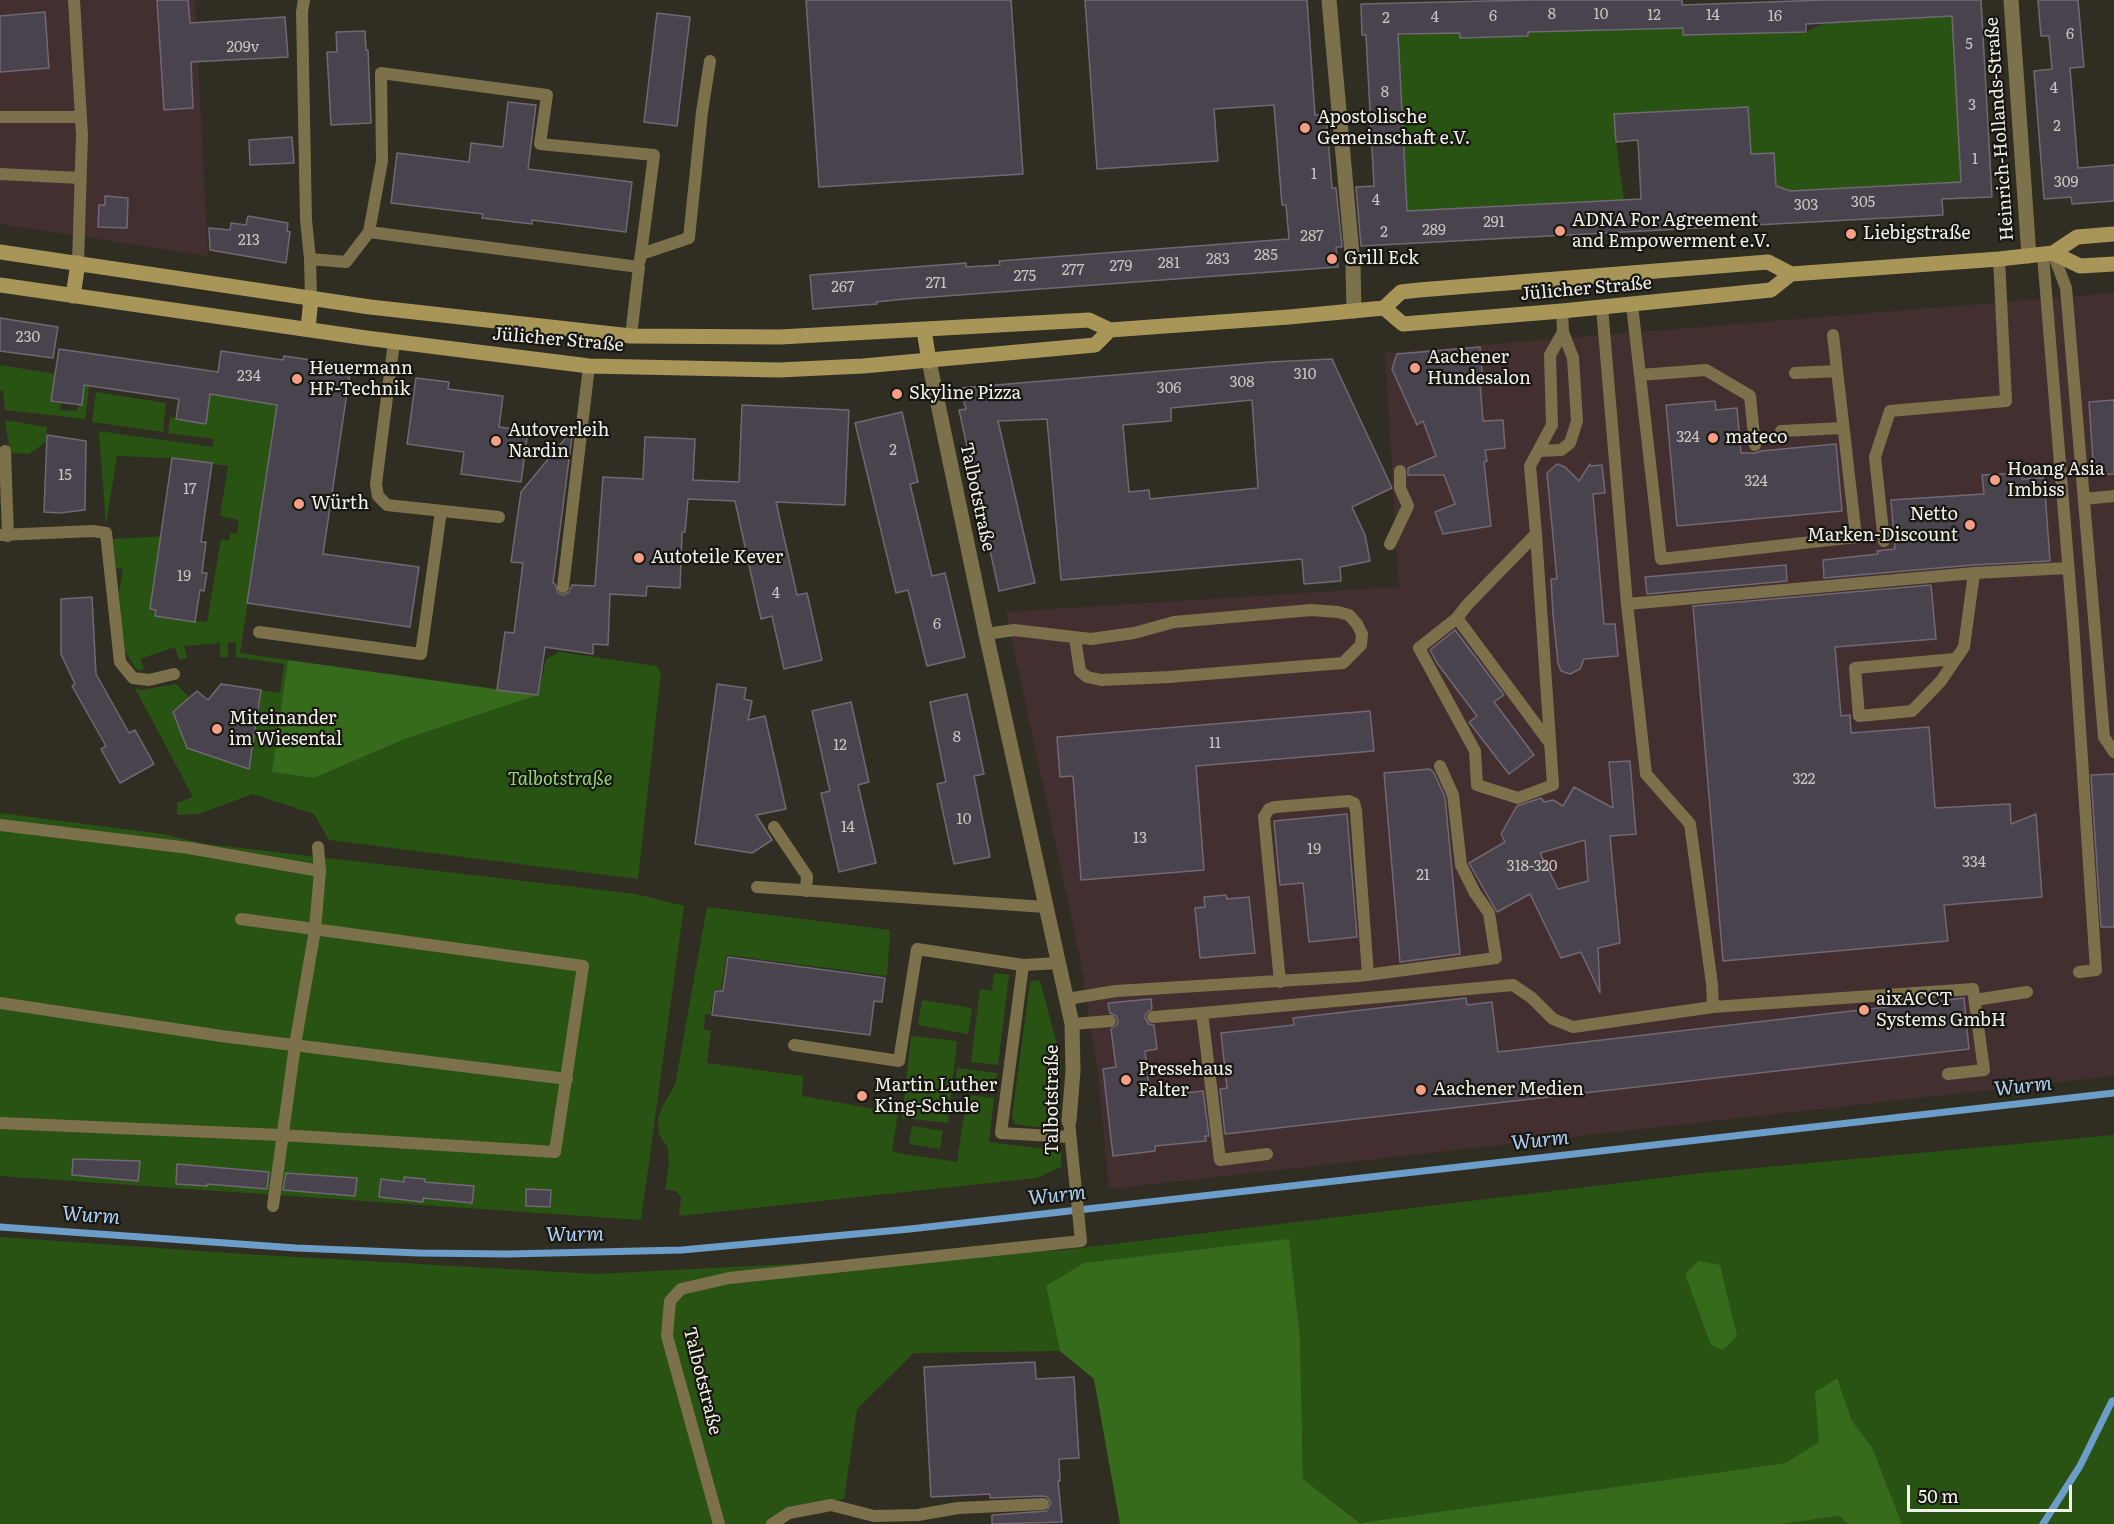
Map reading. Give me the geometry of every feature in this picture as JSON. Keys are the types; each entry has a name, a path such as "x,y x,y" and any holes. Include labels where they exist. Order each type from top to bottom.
{"main road":[{"name":"Jülicher Straße","path":"0,252 378,308 631,336 780,337 1089,320 1110,330 1384,308 1401,292 1419,290 1768,262 1791,274 2041,255 2077,237 2114,234"},
{"name":"Jülicher Straße","path":"2041,255 2080,266 2114,264"},
{"path":"73,296 78,263"},
{"name":"Jülicher Straße","path":"1384,308 1403,324 1562,311 1771,290 1791,274"},
{"name":"Jülicher Straße","path":"0,285 394,342 589,366 779,370 929,361 1095,345 1110,330"},
{"path":"308,329 311,297"},
{"path":"924,330 929,361"}],"street":[{"path":"1329,0 1353,265 1354,311"},
{"name":"Heinrich-Hollands-Straße","path":"2011,0 2041,255"},
{"name":"Talbotstraße","path":"929,361 986,634 1072,1024 1073,1071 1069,1121"}],"lane":[{"path":"74,0 81,135 78,263"},
{"path":"304,0 302,23 306,220 311,297"},
{"path":"641,254 689,238 702,112 710,61"},
{"path":"310,259 346,262 369,232 382,161 381,73 547,94 540,144 654,155 631,336"},
{"path":"0,117 80,117"},
{"path":"0,174 80,178"},
{"path":"369,232 639,267"},
{"path":"2041,255 2066,288 2104,738 2114,752"},
{"path":"2041,255 2068,568 2096,970 2079,972"},
{"path":"1884,541 1875,457 1890,411 2006,401 1999,259"},
{"path":"1632,304 1661,558 1856,537 1833,335"},
{"path":"1602,307 1627,604 1646,774 1690,824 1712,984 1713,1007"},
{"path":"1539,451 1561,450 1570,442 1577,421 1573,358 1563,332 1562,311"},
{"path":"1536,534 1456,618 1419,648 1475,751 1477,785 1518,798 1553,785 1536,534 1530,466 1552,425 1550,355 1563,332"},
{"path":"394,342 376,484 378,496 387,505 499,517"},
{"path":"562,586 589,366"},
{"path":"1640,375 1706,370 1750,396 1755,445"},
{"path":"1795,374 1837,371"},
{"path":"1781,431 1843,428"},
{"path":"5,451 4,535 93,531 106,533 120,662 133,678 149,680 174,674"},
{"path":"1390,544 1408,506 1400,488 1400,471"},
{"path":"2085,499 2114,496"},
{"path":"259,632 421,654 441,511"},
{"path":"1627,604 1974,573 2068,568"},
{"path":"1955,659 1855,668 1859,716 1912,711 1941,681 1964,647 1974,573"},
{"path":"986,634 1014,630 1091,639 1134,633 1174,622 1311,610 1349,615 1362,634 1361,645 1343,663 1101,680 1087,677 1080,671 1076,638"},
{"path":"1456,618 1550,744"},
{"path":"1067,999 1116,991 1368,975 1496,958 1489,913 1461,866 1453,795 1440,766"},
{"path":"1280,982 1264,817 1269,809 1275,807 1349,801 1354,803 1356,811 1368,975"},
{"path":"0,825 189,848 320,871"},
{"path":"774,827 807,876 806,891"},
{"path":"273,1206 281,1135 315,930 320,871 318,847"},
{"path":"757,887 1046,907"},
{"path":"0,1123 281,1135 555,1152 583,966 241,919"},
{"path":"794,1045 900,1061 917,949 1023,965 1059,963"},
{"path":"1023,965 1001,1133 1070,1137"},
{"path":"1153,1017 1513,985 1532,998 1553,1019 1573,1027 1713,1007 1973,989 1984,1070 1948,1074"},
{"path":"1975,1000 2027,992"},
{"path":"0,1003 295,1045 567,1079"},
{"path":"1202,1013 1220,1160 1267,1154"},
{"path":"1072,1024 1110,1020"},
{"name":"Talbotstraße","path":"719,1524 667,1336 670,1301 681,1289 729,1278 1081,1241 1069,1121"},
{"path":"772,1524 789,1513 831,1504 874,1516 918,1515 958,1508 1043,1504"}],"shaded area":[{"path":"0,0 195,0 208,256 0,224"},
{"path":"2114,293 2114,1076 1109,1189 1098,1074 1080,958 1006,612 1399,587 1385,353"}],"green space":[{"path":"1952,15 1961,182 1776,192 1774,153 1751,154 1748,107 1614,114 1624,200 1402,212 1406,184 1399,61 1391,35 1460,33 1460,38 1528,36 1528,32 1682,28 1683,35 1806,32 1826,22"},
{"path":"87,363 92,364 85,419 5,410 3,391 0,391 0,365 55,374 51,401 61,402 60,410 77,411 78,405 82,405"},
{"name":"Talbotstraße","path":"212,381 231,398 260,402 279,392 240,653 288,660 273,772 314,778 405,739 538,695 546,659 560,652 656,666 661,673 638,879 329,840 314,814 253,794 199,814 177,815 177,803 193,797 135,688 141,690 176,684 190,698 173,712 187,748 215,757 254,738 261,690 280,693 284,664 236,657 236,642 228,643 228,657 220,657 220,643 184,646 187,658 179,660 175,647 140,659 144,669 140,671 135,668 123,647 119,593 123,569 116,568 113,539 165,536 160,540 151,609 156,610 156,616 207,622 221,539 229,541 230,533 237,534 239,520 220,516 228,466 172,458 117,456 106,525 99,431 213,447 214,439 168,433 170,417 206,423"},
{"path":"96,392 166,403 163,432 92,422"},
{"path":"5,420 47,427 46,442 29,454 10,453"},
{"path":"288,660 538,695 405,739 314,778 272,772"},
{"path":"0,813 163,834 206,844 636,894 684,906 641,1220 0,1176"},
{"path":"707,907 890,930 887,976 727,955 721,990 714,989 710,1015 705,1014 704,1030 711,1031 707,1063 803,1076 802,1096 898,1113 892,1152 957,1162 967,1095 994,1098 989,1142 1061,1151 1061,1167 1037,1178 679,1216 681,1197 676,1191 665,1190 669,1163 668,1148 659,1134 658,1118 675,1085"},
{"path":"994,973 1009,975 998,1065 971,1062 980,989 992,991"},
{"path":"1034,980 1040,981 1061,1060 1058,1130 1015,1124 1012,1117 1030,983"},
{"path":"922,1000 972,1008 968,1034 918,1025"},
{"path":"911,1036 957,1041 948,1123 902,1118"},
{"path":"957,1068 997,1073 995,1091 955,1086"},
{"path":"912,1126 943,1131 940,1149 909,1144"},
{"path":"2114,1135 2114,1524 1902,1524 1872,1447 1852,1421 1836,1378 1816,1392 1819,1442 1785,1463 1361,1523 1303,1479 1300,1337 1289,1240 1046,1286 1060,1351 914,1353 857,1409 844,1499 786,1510 768,1524 0,1524 0,1237 244,1254 596,1274 1064,1250 1702,1173"},
{"path":"1289,1239 1300,1337 1303,1479 1360,1523 1785,1463 1819,1442 1815,1392 1837,1378 1852,1421 1872,1447 1902,1524 1848,1524 1839,1516 1781,1524 1120,1524 1094,1379 1060,1351 1046,1286 1084,1263"},
{"path":"1699,1261 1720,1265 1737,1336 1723,1350 1711,1345 1685,1274"},
{"path":"1839,1516 1848,1524 1781,1524"}],"building":[{"path":"157,0 188,0 190,23 285,17 288,57 191,62 193,108 164,110"},
{"path":"806,0 1011,0 1023,174 819,187"},
{"path":"1085,0 1307,0 1315,115 1326,114 1332,188 1336,188 1342,247 1336,247 1338,267 905,299 876,302 877,304 813,309 810,275 966,263 966,267 1000,265 999,261 1289,239 1286,205 1282,205 1274,105 1214,109 1218,161 1097,169"},
{"path":"1531,0 1682,0 1682,5 1825,0 1981,0 1992,197 1942,199 1943,215 1361,246 1356,187 1374,186 1366,35 1362,35 1361,4","holes":["1952,16 1961,182 1790,191 1776,186 1774,153 1751,154 1748,107 1614,114 1616,142 1638,140 1641,199 1407,211 1398,34 1460,33 1460,38 1528,36 1528,32 1683,28 1683,35 1806,32 1806,24"]},
{"path":"2038,0 2078,0 2084,67 2070,68 2078,168 2114,165 2114,201 2072,204 2071,197 2044,199 2034,71 2052,69 2049,36 2041,36"},
{"path":"45,12 49,68 0,72 0,16"},
{"path":"657,13 690,17 677,126 644,122"},
{"path":"365,31 371,123 331,125 327,52 337,52 336,32"},
{"path":"508,102 536,105 528,169 632,182 626,232 532,220 532,224 482,218 483,214 391,203 397,153 469,162 471,143 503,147"},
{"path":"292,137 294,163 250,165 249,140"},
{"path":"105,196 128,198 127,228 98,227 99,205 105,205"},
{"path":"248,216 288,223 287,231 290,232 286,263 210,250 209,228 230,230 231,223 246,225"},
{"path":"0,318 58,327 53,358 0,351"},
{"path":"1480,347 1483,421 1503,420 1505,448 1485,450 1487,461 1484,462 1491,526 1443,534 1435,512 1455,504 1444,475 1408,475 1408,468 1436,456 1423,421 1417,425 1392,369 1397,354"},
{"path":"59,349 218,372 221,351 283,360 284,356 351,366 323,554 419,567 410,627 247,603 277,405 210,394 206,424 176,419 179,399 84,385 82,405 51,401"},
{"path":"1332,359 1392,488 1352,507 1365,535 1370,561 1340,567 1341,581 1304,584 1302,559 1061,580 1047,419 998,421 1035,583 999,591 959,410 966,409 960,388 1270,362","holes":["1252,400 1258,488 1150,499 1149,490 1129,492 1123,425 1171,421 1171,408"]},
{"path":"416,378 449,382 448,389 503,396 499,427 528,431 521,482 461,474 464,452 407,444"},
{"path":"2114,400 2114,474 2094,475 2089,402"},
{"path":"1715,401 1716,410 1737,408 1741,453 1836,444 1842,511 1677,526 1666,405"},
{"path":"742,405 849,410 845,505 776,502 797,595 807,593 822,660 784,669 772,616 761,619 735,501 688,499 685,532 682,532 680,588 647,586 646,596 610,594 608,645 593,644 593,654 545,647 538,695 497,690 505,632 514,633 523,563 511,562 521,492 573,429 553,583 558,593 563,595 569,592 572,585 595,586 603,477 643,479 645,437 695,439 693,480 739,482"},
{"path":"902,412 918,482 910,484 932,576 945,573 965,657 927,666 908,590 896,593 855,423"},
{"path":"47,435 86,441 85,510 44,512"},
{"path":"172,458 212,463 201,542 206,542 202,573 207,573 204,591 200,590 195,622 155,616 156,610 150,609"},
{"path":"1557,464 1565,467 1579,481 1590,464 1590,466 1602,465 1605,493 1593,494 1604,624 1615,624 1618,656 1584,659 1580,669 1570,674 1561,671 1558,663 1553,614 1551,579 1557,579 1547,473"},
{"name":"Netto Marken-Discount","path":"2022,473 2022,479 2044,478 2050,561 1824,578 1823,560 1878,554 1877,551 1895,549 1891,500 1984,494 1982,475"},
{"path":"1786,565 1787,581 1647,594 1645,577"},
{"path":"1931,585 1936,639 1835,647 1841,716 1850,715 1851,733 1929,727 1935,808 2010,804 2011,824 2036,814 2042,897 1944,905 1948,941 1723,961 1693,606"},
{"path":"92,597 96,674 129,733 135,730 154,764 120,783 101,749 106,746 72,686 75,684 61,654 61,599"},
{"path":"1455,630 1504,695 1494,702 1534,755 1509,774 1469,722 1477,716 1437,663 1430,650"},
{"name":"Miteinander im Wiesental","path":"221,684 261,690 249,769 187,748 173,712 197,691 208,700"},
{"path":"717,684 746,688 744,699 752,701 748,720 765,716 786,809 756,815 772,840 752,853 695,844"},
{"path":"967,694 984,774 974,776 990,857 954,864 937,784 946,782 930,702"},
{"path":"851,702 869,782 858,785 876,863 839,872 821,793 830,791 812,711"},
{"path":"1370,711 1374,751 1196,766 1204,870 1081,880 1073,776 1060,777 1057,737"},
{"path":"1630,761 1636,834 1610,836 1620,943 1598,948 1600,993 1581,952 1561,958 1530,894 1497,912 1469,863 1505,842 1501,834 1517,806 1541,798 1544,802 1553,800 1563,806 1574,787 1613,808 1609,762","holes":["1585,840 1588,881 1558,889 1540,853"]},
{"path":"1430,769 1445,797 1460,954 1400,962 1384,773"},
{"path":"2114,774 2114,927 2101,927 2091,775"},
{"path":"1347,814 1357,937 1309,942 1303,883 1280,885 1274,821"},
{"path":"1226,895 1227,899 1249,897 1255,953 1200,958 1195,908 1205,907 1204,897"},
{"path":"728,957 885,978 882,1002 874,1001 870,1035 712,1015 715,991 723,991"},
{"name":"Aachener Medien","path":"1466,998 1467,1005 1492,1002 1498,1052 1964,998 1969,1049 1225,1134 1220,1089 1227,1088 1221,1033 1294,1025 1293,1018"},
{"name":"Pressehaus Falter","path":"1151,999 1152,1009 1146,1013 1145,1018 1149,1024 1154,1025 1157,1049 1145,1051 1150,1097 1203,1091 1209,1136 1205,1136 1206,1141 1155,1146 1155,1151 1113,1156 1103,1069 1116,1067 1111,1029 1117,1025 1118,1021 1116,1016 1110,1013 1108,1003"},
{"path":"73,1159 140,1161 138,1181 72,1175"},
{"path":"177,1164 269,1172 267,1189 176,1184"},
{"path":"286,1173 357,1178 355,1196 283,1190"},
{"path":"404,1177 425,1179 425,1182 474,1186 472,1203 423,1198 423,1202 379,1197 381,1179 404,1182"},
{"path":"526,1189 551,1190 550,1207 526,1206"},
{"path":"1035,1362 1036,1379 1074,1377 1079,1458 1059,1459 1060,1481 1058,1481 1062,1522 992,1524 992,1515 1047,1511 1051,1503 1047,1497 1043,1496 990,1498 990,1494 931,1497 924,1367"}],"waterway":[{"name":"Wurm","path":"0,1227 296,1248 419,1253 508,1254 682,1250 910,1229 2114,1093"},
{"path":"2043,1524 2080,1466 2114,1401"}],"place":[{"name":"Apostolische Gemeinschaft e.V.","path":"1305,128"},
{"name":"ADNA For Agreement and Empowerment e.V.","path":"1560,231"},
{"name":"Liebigstraße","path":"1851,234"},
{"name":"Grill Eck","path":"1332,259"},
{"name":"Aachener Hundesalon","path":"1415,368"},
{"name":"Heuermann HF-Technik","path":"297,379"},
{"name":"Skyline Pizza","path":"897,394"},
{"name":"mateco","path":"1713,438"},
{"name":"Autoverleih Nardin","path":"496,441"},
{"name":"Hoang Asia Imbiss","path":"1995,480"},
{"name":"Würth","path":"299,504"},
{"name":"Netto Marken-Discount","path":"1970,525"},
{"name":"Autoteile Kever","path":"639,558"},
{"name":"Miteinander im Wiesental","path":"217,729"},
{"name":"aixACCT Systems GmbH","path":"1864,1010"},
{"name":"Pressehaus Falter","path":"1126,1080"},
{"name":"Aachener Medien","path":"1421,1090"},
{"name":"Martin Luther King-Schule","path":"862,1096"}]}
